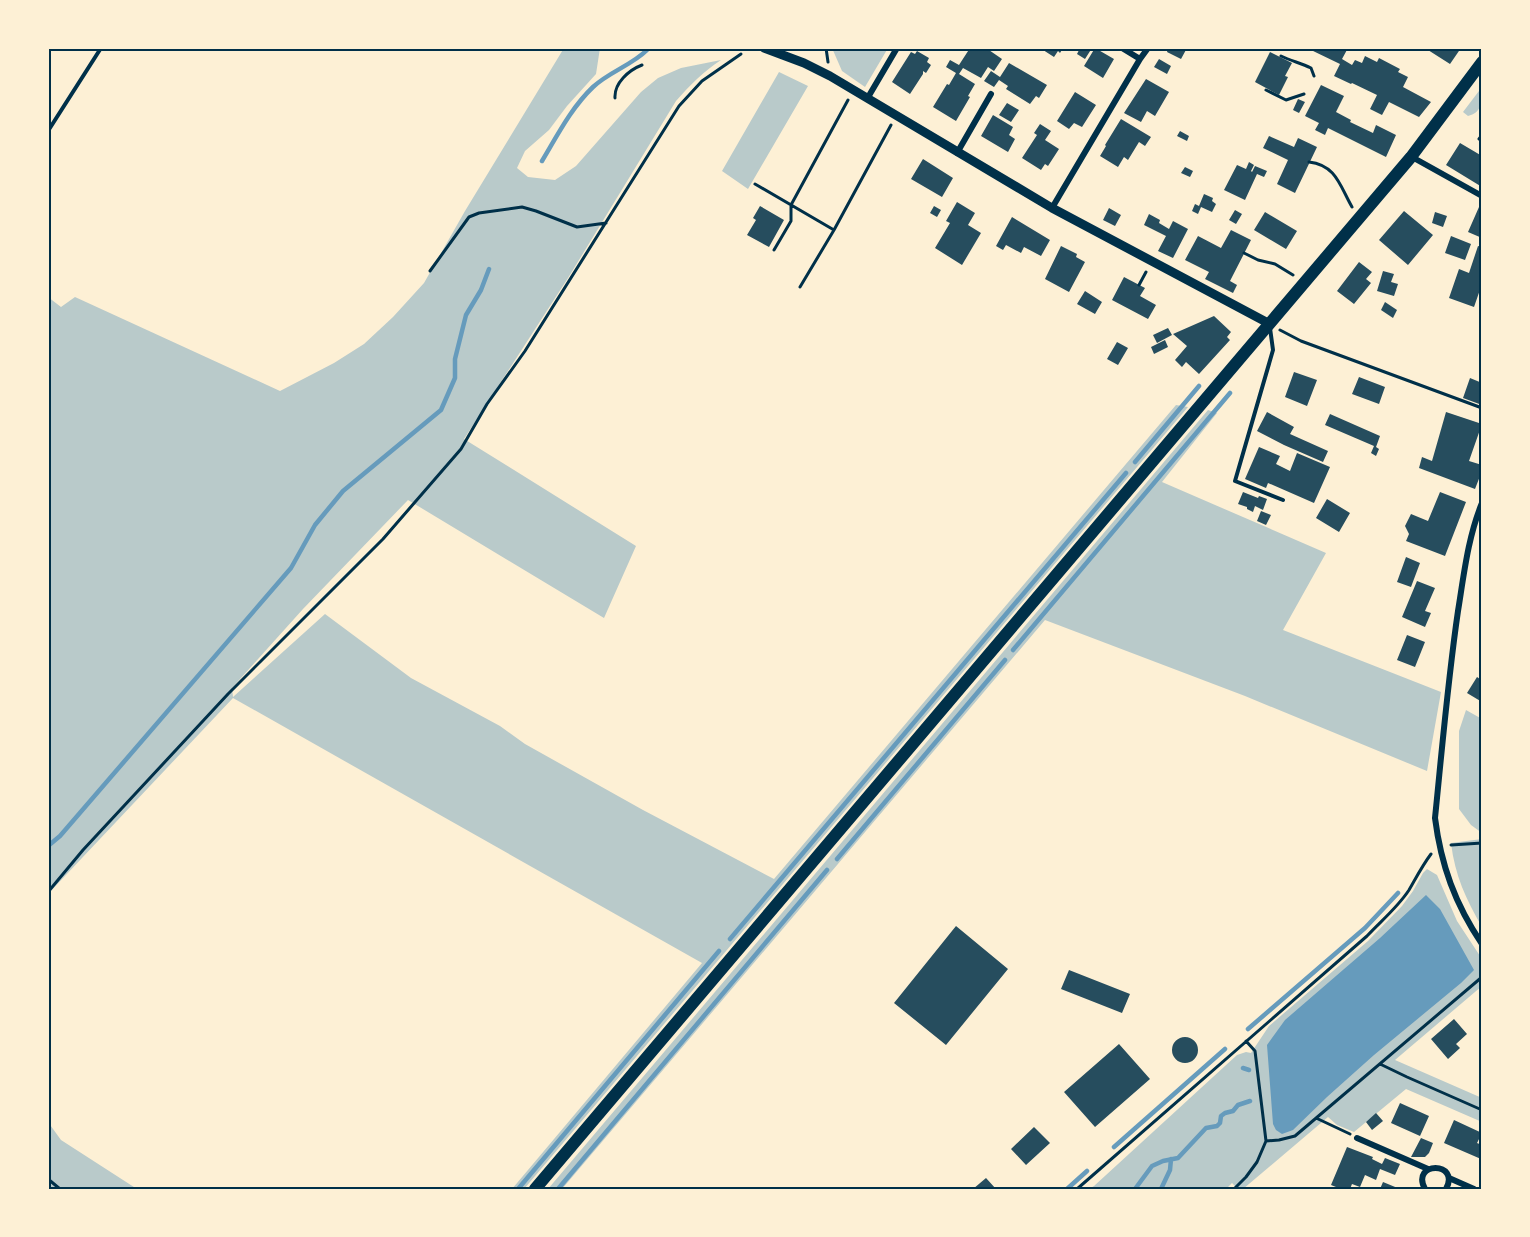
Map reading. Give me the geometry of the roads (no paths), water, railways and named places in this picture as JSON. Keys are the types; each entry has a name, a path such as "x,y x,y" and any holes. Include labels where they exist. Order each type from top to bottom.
{"main road":[{"path":"536,1189 1411,157 1482,62"}],"street":[{"path":"764,48 804,63 1052,208 1270,324"},
{"path":"867,99 897,48"},
{"path":"1122,48 1140,59"},
{"path":"1052,208 1148,48"},
{"path":"957,153 991,94"},
{"path":"1411,157 1482,196"},
{"path":"1482,503 1470,540 1454,640 1435,818 1438,845 1452,888 1461,909 1482,944"},
{"path":"1357,1138 1428,1169 1441,1168 1449,1178 1474,1189"},
{"path":"1425,1189 1422,1179 1428,1169"},
{"path":"1446,1189 1449,1178"}],"lane":[{"path":"48,131 101,48"},
{"path":"1270,324 1273,350 1235,481 1283,500"}],"water":[{"path":"1426,895 1440,909 1474,970 1374,1055 1293,1130 1282,1134 1273,1124 1267,1045 1285,1020"}],"waterway":[{"path":"542,161 565,122 585,95 599,82 647,50"},
{"path":"48,846 60,836 291,568 315,525 343,491 441,410 455,378 455,359 466,315 481,290 489,269"},
{"path":"1135,462 1199,386"},
{"path":"1013,650 1230,393"},
{"path":"730,939 1126,473"},
{"path":"837,859 1005,660"},
{"path":"558,1189 827,870"},
{"path":"1248,1029 1365,928 1398,893"},
{"path":"518,1189 719,951"},
{"path":"1114,1147 1225,1049"},
{"path":"1243,1068 1249,1070"},
{"path":"1135,1189 1152,1166 1178,1158 1206,1128 1217,1126 1221,1116 1233,1111 1238,1105 1250,1101"},
{"path":"1161,1189 1170,1170 1171,1159"},
{"path":"1067,1189 1087,1171"}]}
